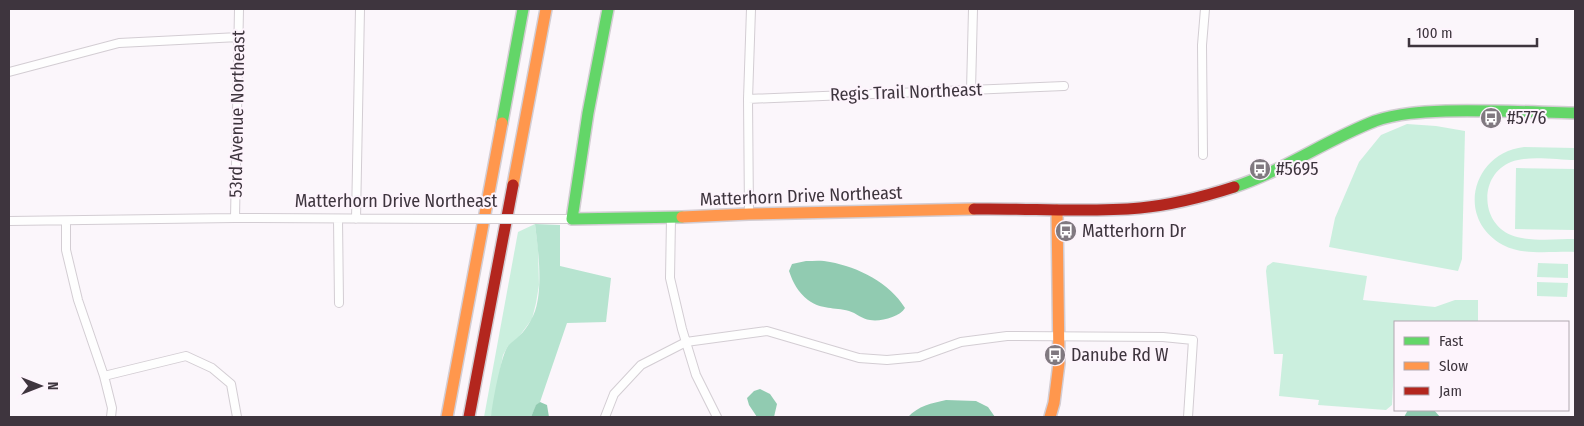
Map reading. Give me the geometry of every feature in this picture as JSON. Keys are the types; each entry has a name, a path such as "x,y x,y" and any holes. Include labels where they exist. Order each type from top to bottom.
{"main road":[{"path":"447,417 523,9"},
{"path":"468,417 546,9"},
{"path":"572,219 588,113 608,9"},
{"name":"Matterhorn Drive Northeast","path":"572,219 984,209 1140,208 1196,199 1254,180 1333,140 1376,121 1409,113 1479,110 1575,113"},
{"path":"1050,417 1054,403 1059,363 1057,210"}],"street":[{"name":"53rd Avenue Northeast","path":"234,218 239,9"},
{"path":"356,219 360,9"},
{"path":"749,214 748,99 751,9"},
{"path":"971,90 973,9"},
{"path":"1203,155 1202,45 1205,9"},
{"path":"9,72 119,43 239,37"},
{"name":"Regis Trail Northeast","path":"748,99 1064,86"},
{"name":"Matterhorn Drive Northeast","path":"9,221 66,222 234,218 572,219"},
{"path":"671,218 670,278 696,376 717,417"},
{"path":"338,219 339,303"},
{"path":"66,222 66,250 78,300 104,376 112,408 111,417"},
{"path":"605,417 614,394 641,365 686,342 767,331 859,358 888,360 919,357 961,342 1007,336 1163,337 1193,340 1188,417"},
{"path":"104,376 186,356 212,368 231,384 236,417"}],"shaded area":[{"path":"1407,124 1465,131 1462,259 1458,271 1329,247 1335,218 1359,162 1381,135"},
{"path":"1524,147 1575,148 1575,160 1526,159 1511,162 1501,168 1493,177 1487,198 1493,220 1501,229 1511,235 1525,239 1575,239 1575,252 1529,252 1511,248 1503,245 1488,234 1479,220 1475,204 1476,188 1482,174 1492,161 1506,152"},
{"path":"1516,168 1575,169 1575,230 1515,229"},
{"path":"535,224 539,285 532,319 518,338 508,346 503,355 491,417 484,417 518,232"},
{"path":"535,224 560,225 560,266 611,278 606,322 567,323 540,402 531,417 491,417 497,380 505,351 528,325 538,299 538,246"},
{"path":"806,261 827,261 862,272 891,291 905,308 894,316 870,320 849,311 823,307 813,303 804,297 794,283 789,271 792,264"},
{"path":"1273,262 1367,276 1363,300 1435,307 1455,300 1478,300 1478,321 1394,321 1392,405 1386,410 1318,405 1319,400 1279,396 1283,354 1274,354 1267,266"},
{"path":"1538,263 1568,264 1568,278 1537,277"},
{"path":"1537,282 1568,283 1567,297 1537,296"},
{"path":"760,389 770,394 777,404 774,417 757,417 749,405 747,398 754,391"},
{"path":"946,400 976,401 988,407 995,417 908,417 921,408"},
{"path":"540,402 547,405 549,417 531,417 536,405"},
{"path":"1407,411 1435,411 1440,417 1404,417"}],"traffic: fast":[{"path":"502,123 523,9"},
{"path":"608,9 588,113 572,219 682,217"},
{"path":"1234,187 1270,173 1339,137 1375,121 1392,116 1446,111 1575,113"}],"traffic: slow":[{"path":"513,185 546,9"},
{"path":"447,417 502,123"},
{"path":"682,217 974,209"},
{"path":"1050,417 1054,403 1059,363 1057,210"}],"traffic: jam":[{"path":"469,417 513,185"},
{"path":"974,209 1099,210 1140,208 1187,200 1234,187"}],"place":[{"name":"#5776","path":"1491,118"},
{"name":"#5695","path":"1260,169"},
{"name":"Matterhorn Dr","path":"1066,231"},
{"name":"Danube Rd W","path":"1055,355"}]}
